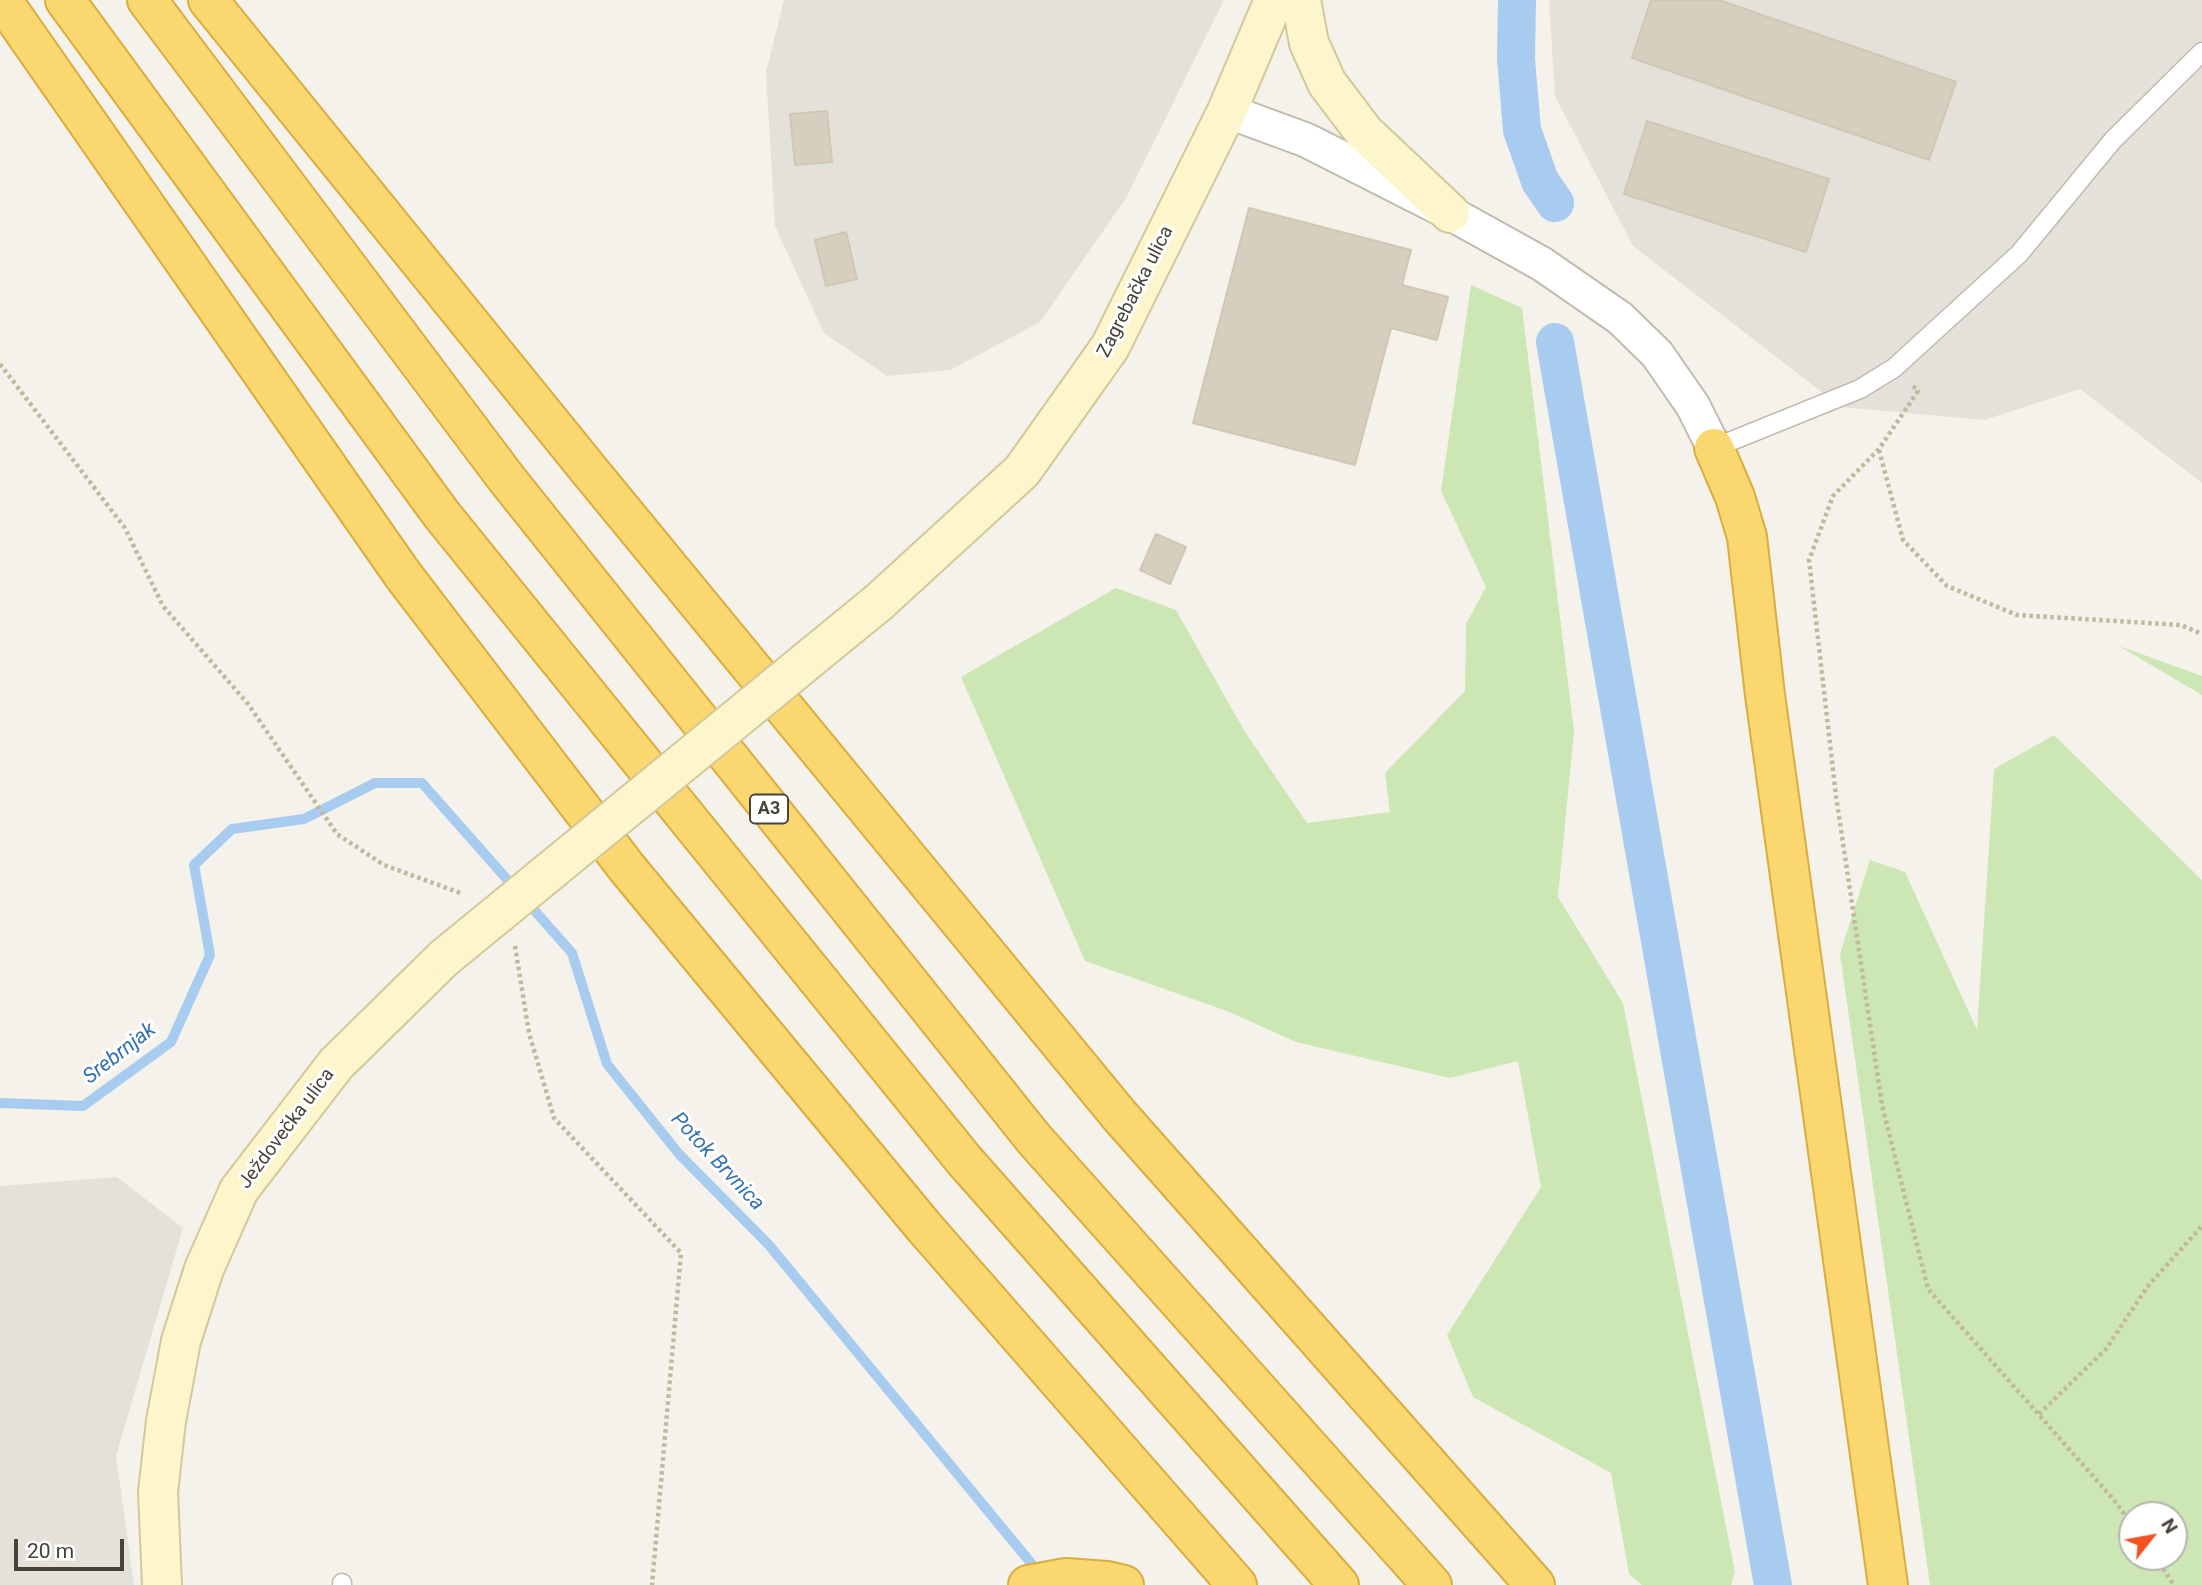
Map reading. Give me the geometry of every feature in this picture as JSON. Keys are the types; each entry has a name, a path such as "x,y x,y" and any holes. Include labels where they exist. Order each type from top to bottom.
{"highway":[{"path":"2,0 403,575 627,868 924,1227 1237,1585"},
{"path":"65,0 442,515 964,1160 1339,1585"},
{"name":"A3","path":"147,0 506,478 1034,1139 1432,1585"},
{"path":"208,0 593,475 1119,1115 1535,1585"},
{"path":"1714,447 1735,497 1747,537 1769,722 1888,1585"},
{"path":"1028,1585 1066,1578 1115,1583"}],"main road":[{"name":"Zagrebačka ulica","path":"444,958 879,602 1022,471 1110,347 1227,111 1274,0"},
{"path":"1301,0 1309,43 1327,83 1364,132 1450,213"},
{"name":"Ježdovečka ulica","path":"162,1585 158,1493 166,1421 181,1341 200,1281 239,1191 336,1064 444,958"}],"street":[{"path":"1227,111 1306,140 1450,213 1542,264 1620,318 1657,354 1693,406 1714,447"}],"lane":[{"path":"1714,447 1860,389 1894,368 2020,254 2113,140 2202,52"}],"path":[{"path":"0,364 125,528 163,606 248,704 337,834 384,865 472,897"},
{"path":"1894,368 1918,391 1879,449 1833,496 1809,560 1836,796 1882,1105 1928,1289 2118,1506"},
{"path":"1879,449 1903,540 1947,586 2017,615 2181,625 2202,634"},
{"path":"508,938 517,948 529,1033 554,1118 681,1253 652,1585"},
{"path":"2039,1414 2106,1349 2148,1286 2202,1226"}],"shaded area":[{"path":"784,0 1224,0 1126,198 1040,322 950,370 887,376 824,333 775,226 766,72"},
{"path":"1549,0 2202,0 2202,483 2080,389 1984,420 1841,407 1633,246 1555,96"},
{"path":"117,1177 183,1228 116,1456 134,1585 0,1585 0,1186"}],"green space":[{"path":"1471,285 1522,308 1574,731 1558,897 1623,1003 1735,1572 1731,1585 1642,1585 1629,1574 1611,1473 1473,1397 1447,1335 1541,1187 1518,1061 1450,1078 1296,1042 1227,1011 1085,961 961,677 1116,588 1176,610 1245,732 1307,823 1390,812 1385,773 1465,691 1466,624 1486,587 1441,491"},
{"path":"2119,646 2202,676 2202,695"},
{"path":"2054,735 2202,880 2202,1585 1930,1585 1840,954 1870,860 1905,872 1977,1030 1994,769"}],"building":[{"path":"1651,0 1719,0 1956,82 1929,160 1632,58"},
{"path":"827,111 832,162 795,165 790,114"},
{"path":"1647,121 1829,179 1806,252 1624,194"},
{"path":"1249,208 1411,250 1402,285 1448,297 1437,340 1391,328 1355,465 1193,423"},
{"path":"846,232 857,279 826,286 815,240"},
{"path":"1156,534 1186,547 1170,584 1140,570"}],"waterway":[{"path":"1517,0 1516,59 1522,130 1540,181 1555,203"},
{"path":"1555,342 1773,1585"},
{"name":"Potok Brvnica","path":"0,1103 83,1106 171,1042 210,955 194,865 232,829 304,819 375,783 422,783 572,953 607,1064 679,1154 769,1245 1040,1574"}],"water label":[{"name":"Srebrnjak","path":"120,1054"}]}
